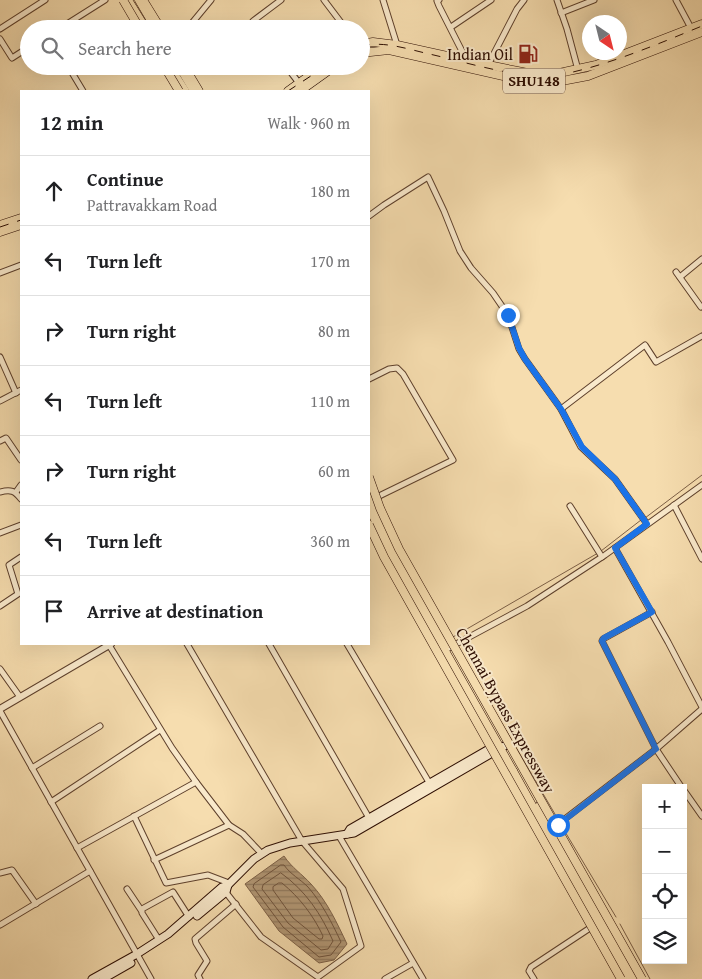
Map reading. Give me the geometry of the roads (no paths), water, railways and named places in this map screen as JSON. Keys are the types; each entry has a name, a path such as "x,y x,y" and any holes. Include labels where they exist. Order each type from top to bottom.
{"main road":[{"path":"123,0 138,20"},
{"path":"128,0 139,20"},
{"path":"138,0 150,20"},
{"path":"143,0 155,20"},
{"name":"SHU148","path":"627,51 702,24"},
{"name":"SHU148","path":"370,52 388,50 512,78 542,82 588,76 702,32"},
{"name":"SHU148","path":"370,42 396,44 467,61 542,75 578,70 606,60"},
{"path":"171,75 182,90"},
{"path":"174,75 182,90"},
{"path":"184,75 193,90"},
{"path":"189,75 198,90"},
{"path":"299,87 313,75"},
{"path":"299,87 320,75"},
{"path":"0,225 20,218"},
{"path":"0,232 20,225"},
{"name":"Chennai Bypass Expressway","path":"370,480 380,508 399,549 643,979"},
{"path":"370,500 384,543 452,646 502,744 634,979"},
{"name":"Chennai Bypass Expressway","path":"370,527 384,557 620,979"},
{"path":"347,834 350,829 502,744"},
{"path":"92,979 173,936 245,867 262,854 275,848 302,841 354,833 502,744"},
{"path":"517,770 527,771 559,824 643,979"},
{"path":"517,770 508,782 620,979"},
{"path":"517,770 628,979"},
{"path":"103,979 138,956 226,887"}],"street":[{"path":"0,29 45,0"},
{"path":"73,20 105,0"},
{"path":"194,20 211,0"},
{"path":"254,20 281,0"},
{"path":"324,0 339,20"},
{"path":"383,0 396,44"},
{"path":"439,0 437,1 439,6 467,61"},
{"path":"451,27 491,0"},
{"path":"488,65 517,9 524,0"},
{"path":"557,0 578,70"},
{"path":"561,13 594,0"},
{"path":"676,0 691,28"},
{"path":"0,39 12,58 20,53"},
{"path":"73,75 82,90"},
{"path":"292,75 299,87"},
{"path":"370,215 428,177 460,251 508,315 519,348 525,359 561,409 582,447 615,479 644,521"},
{"path":"680,277 702,259"},
{"path":"0,273 20,265"},
{"path":"676,272 702,308"},
{"path":"561,409 645,345 656,362 702,336"},
{"path":"0,357 19,391 0,401"},
{"path":"370,379 389,369 397,368 403,374 452,460 370,500"},
{"path":"0,440 6,438 20,459"},
{"path":"452,646 527,606 615,548 644,521 674,505 702,485"},
{"path":"16,492 20,486"},
{"path":"0,492 8,489 16,492 20,498"},
{"path":"674,505 702,559"},
{"path":"570,506 602,557"},
{"path":"0,533 20,526"},
{"path":"559,824 656,749 702,708 652,612 615,548"},
{"path":"0,606 18,594 9,565 20,558"},
{"path":"652,612 604,638 602,641 656,749 680,784"},
{"path":"108,645 0,710 151,979"},
{"path":"111,645 160,730 196,782 229,825 244,834 262,854"},
{"path":"134,816 166,883 208,875 226,887 236,904 261,937 318,977 362,946 343,888 302,841 188,645"},
{"path":"270,645 369,818"},
{"path":"348,645 430,784"},
{"path":"0,668 20,697"},
{"path":"32,768 100,726"},
{"path":"51,802 160,730"},
{"path":"77,848 196,782"},
{"path":"687,794 702,816"},
{"path":"154,860 229,825"},
{"path":"339,836 423,979"},
{"path":"0,873 12,870 36,904"},
{"path":"0,925 90,871"},
{"path":"128,889 159,940"},
{"path":"141,910 173,892 189,916"},
{"path":"200,979 198,975 206,961 195,939 236,904"},
{"path":"534,979 530,971 531,967 590,928"},
{"path":"385,979 413,963"}],"water":[{"path":"284,856 322,898 347,944 334,960 319,963 279,931 245,884"}],"waterway":[{"path":"645,518 702,475"},
{"path":"601,551 641,520"},
{"path":"453,637 598,553"},
{"path":"479,684 559,821"},
{"path":"561,825 616,917"},
{"path":"620,924 650,979"}],"railway":[{"path":"370,45 377,44 409,49 494,70 548,76 573,72 615,60 702,26"},
{"path":"290,90 312,75"},
{"path":"0,227 20,220"}],"place":[{"name":"Indian Oil","path":"528,54"}]}
